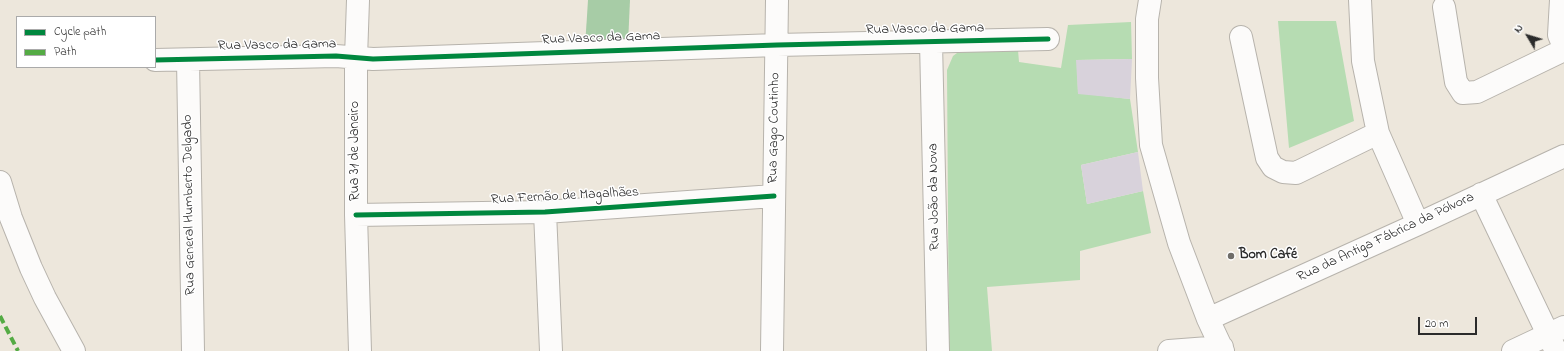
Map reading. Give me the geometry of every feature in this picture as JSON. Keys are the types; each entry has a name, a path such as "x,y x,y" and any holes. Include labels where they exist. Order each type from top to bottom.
{"street":[{"name":"Rua 31 de Janeiro","path":"358,0 356,58 356,215 360,351"},
{"name":"Rua Gago Coutinho","path":"772,351 777,0"},
{"path":"1150,0 1147,19 1146,78 1151,146 1179,243 1208,319 1222,349 1169,351"},
{"path":"1360,0 1363,61 1378,133 1418,224"},
{"path":"1561,0 1559,35 1564,46"},
{"path":"1444,7 1456,82 1464,92 1477,92 1564,50"},
{"path":"1241,37 1267,158 1273,167 1283,172 1296,173 1378,133"},
{"name":"Rua Vasco da Gama","path":"156,60 336,56 373,59 776,45 1048,39"},
{"name":"Rua João da Nova","path":"931,42 938,351"},
{"name":"Rua General Humberto Delgado","path":"188,60 193,351"},
{"name":"Rua da Antiga Fábrica da Pólvora","path":"1208,319 1564,156"},
{"path":"0,182 11,218 31,268 45,298 74,351"},
{"path":"1481,194 1556,338 1513,351"},
{"name":"Rua Fernão de Magalhães","path":"356,215 545,212 774,196"},
{"path":"545,212 550,351"}],"green space":[{"path":"588,0 630,0 628,44 585,47"},
{"path":"1278,21 1336,21 1354,121 1289,148"},
{"path":"1131,22 1132,59 1077,60 1078,93 1130,99 1138,152 1081,165 1087,204 1143,191 1151,233 1080,251 1080,280 987,287 992,351 949,351 947,70 953,56 961,50 1018,50 1019,62 1061,68 1068,25"}],"building":[{"path":"1132,59 1130,99 1078,94 1076,60"},
{"path":"1138,152 1143,191 1087,204 1081,165"}],"marked path":[{"path":"0,316 18,351"}],"cycle path":[{"path":"156,60 336,56 373,59 777,45 1048,39"},
{"path":"356,215 545,212 774,196"}],"place":[{"name":"Bom Café","path":"1231,256"}]}
